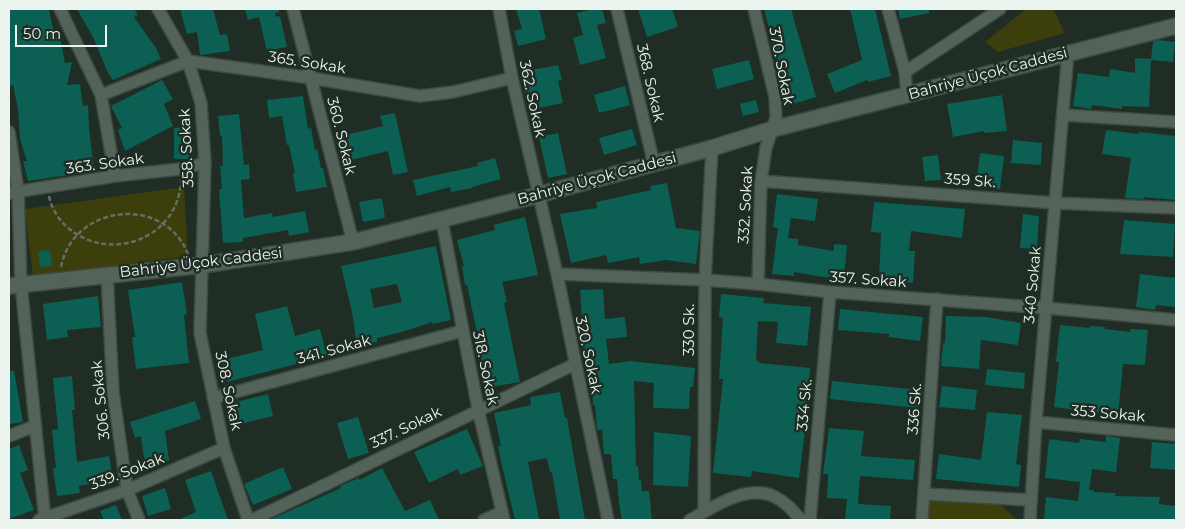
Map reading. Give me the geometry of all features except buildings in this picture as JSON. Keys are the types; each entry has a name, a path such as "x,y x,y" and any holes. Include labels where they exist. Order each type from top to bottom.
{"street":[{"path":"60,9 101,95 115,176"},
{"name":"358. Sokak","path":"158,9 188,61 201,103 205,163 198,265"},
{"name":"360. Sokak","path":"293,9 353,242"},
{"name":"362. Sokak","path":"498,9 538,196"},
{"name":"368. Sokak","path":"617,9 654,164"},
{"name":"370. Sokak","path":"754,9 774,97 776,118 773,129"},
{"path":"888,9 905,72 907,95"},
{"path":"905,72 1000,9"},
{"name":"Bahriye Üçok Caddesi","path":"15,285 198,265 353,242 538,196 712,148 773,129 1176,26"},
{"name":"340 Sokak","path":"1030,520 1036,422 1068,53"},
{"name":"365. Sokak","path":"101,95 188,61 311,78 420,96 453,92 512,78"},
{"path":"1063,115 1176,122"},
{"name":"332. Sokak","path":"758,284 761,181 766,148 773,129"},
{"path":"9,132 13,192 15,285 35,426 43,520"},
{"name":"330 Sk.","path":"704,512 705,280 712,148"},
{"name":"363. Sokak","path":"13,192 115,176 180,169 205,163"},
{"name":"359 Sk.","path":"761,181 1055,203 1176,208"},
{"name":"320. Sokak","path":"538,196 557,274 608,520"},
{"name":"318. Sokak","path":"442,220 478,410 503,516"},
{"name":"308. Sokak","path":"198,265 200,333 213,398 224,448 250,520"},
{"name":"306. Sokak","path":"107,274 113,392 127,490 140,520"},
{"name":"357. Sokak","path":"557,274 705,280 1176,320"},
{"name":"334 Sk.","path":"810,520 830,292"},
{"name":"336 Sk.","path":"922,520 937,299"},
{"name":"341. Sokak","path":"213,398 462,331"},
{"name":"337. Sokak","path":"250,520 575,364"},
{"name":"353 Sokak","path":"1036,422 1176,435"},
{"path":"9,436 35,426"},
{"name":"339. Sokak","path":"43,520 127,490 224,448"},
{"path":"690,520 733,498 760,493 773,496 791,508 801,520"},
{"path":"924,494 1030,500"},
{"path":"484,520 503,516"}],"path":[{"path":"47,188 50,201 58,217 77,235 89,241 122,244 137,241 155,232 163,225 175,206 179,194 182,181 180,169"},
{"path":"63,280 61,270 63,258 69,244 81,230 101,218 117,214 136,213 157,221 171,231 198,265"}],"shaded area":[{"path":"1026,9 1053,9 1065,33 998,52 985,42"},
{"path":"184,187 188,256 33,277 25,209"},
{"path":"926,499 999,503 1017,520 925,520"}]}
